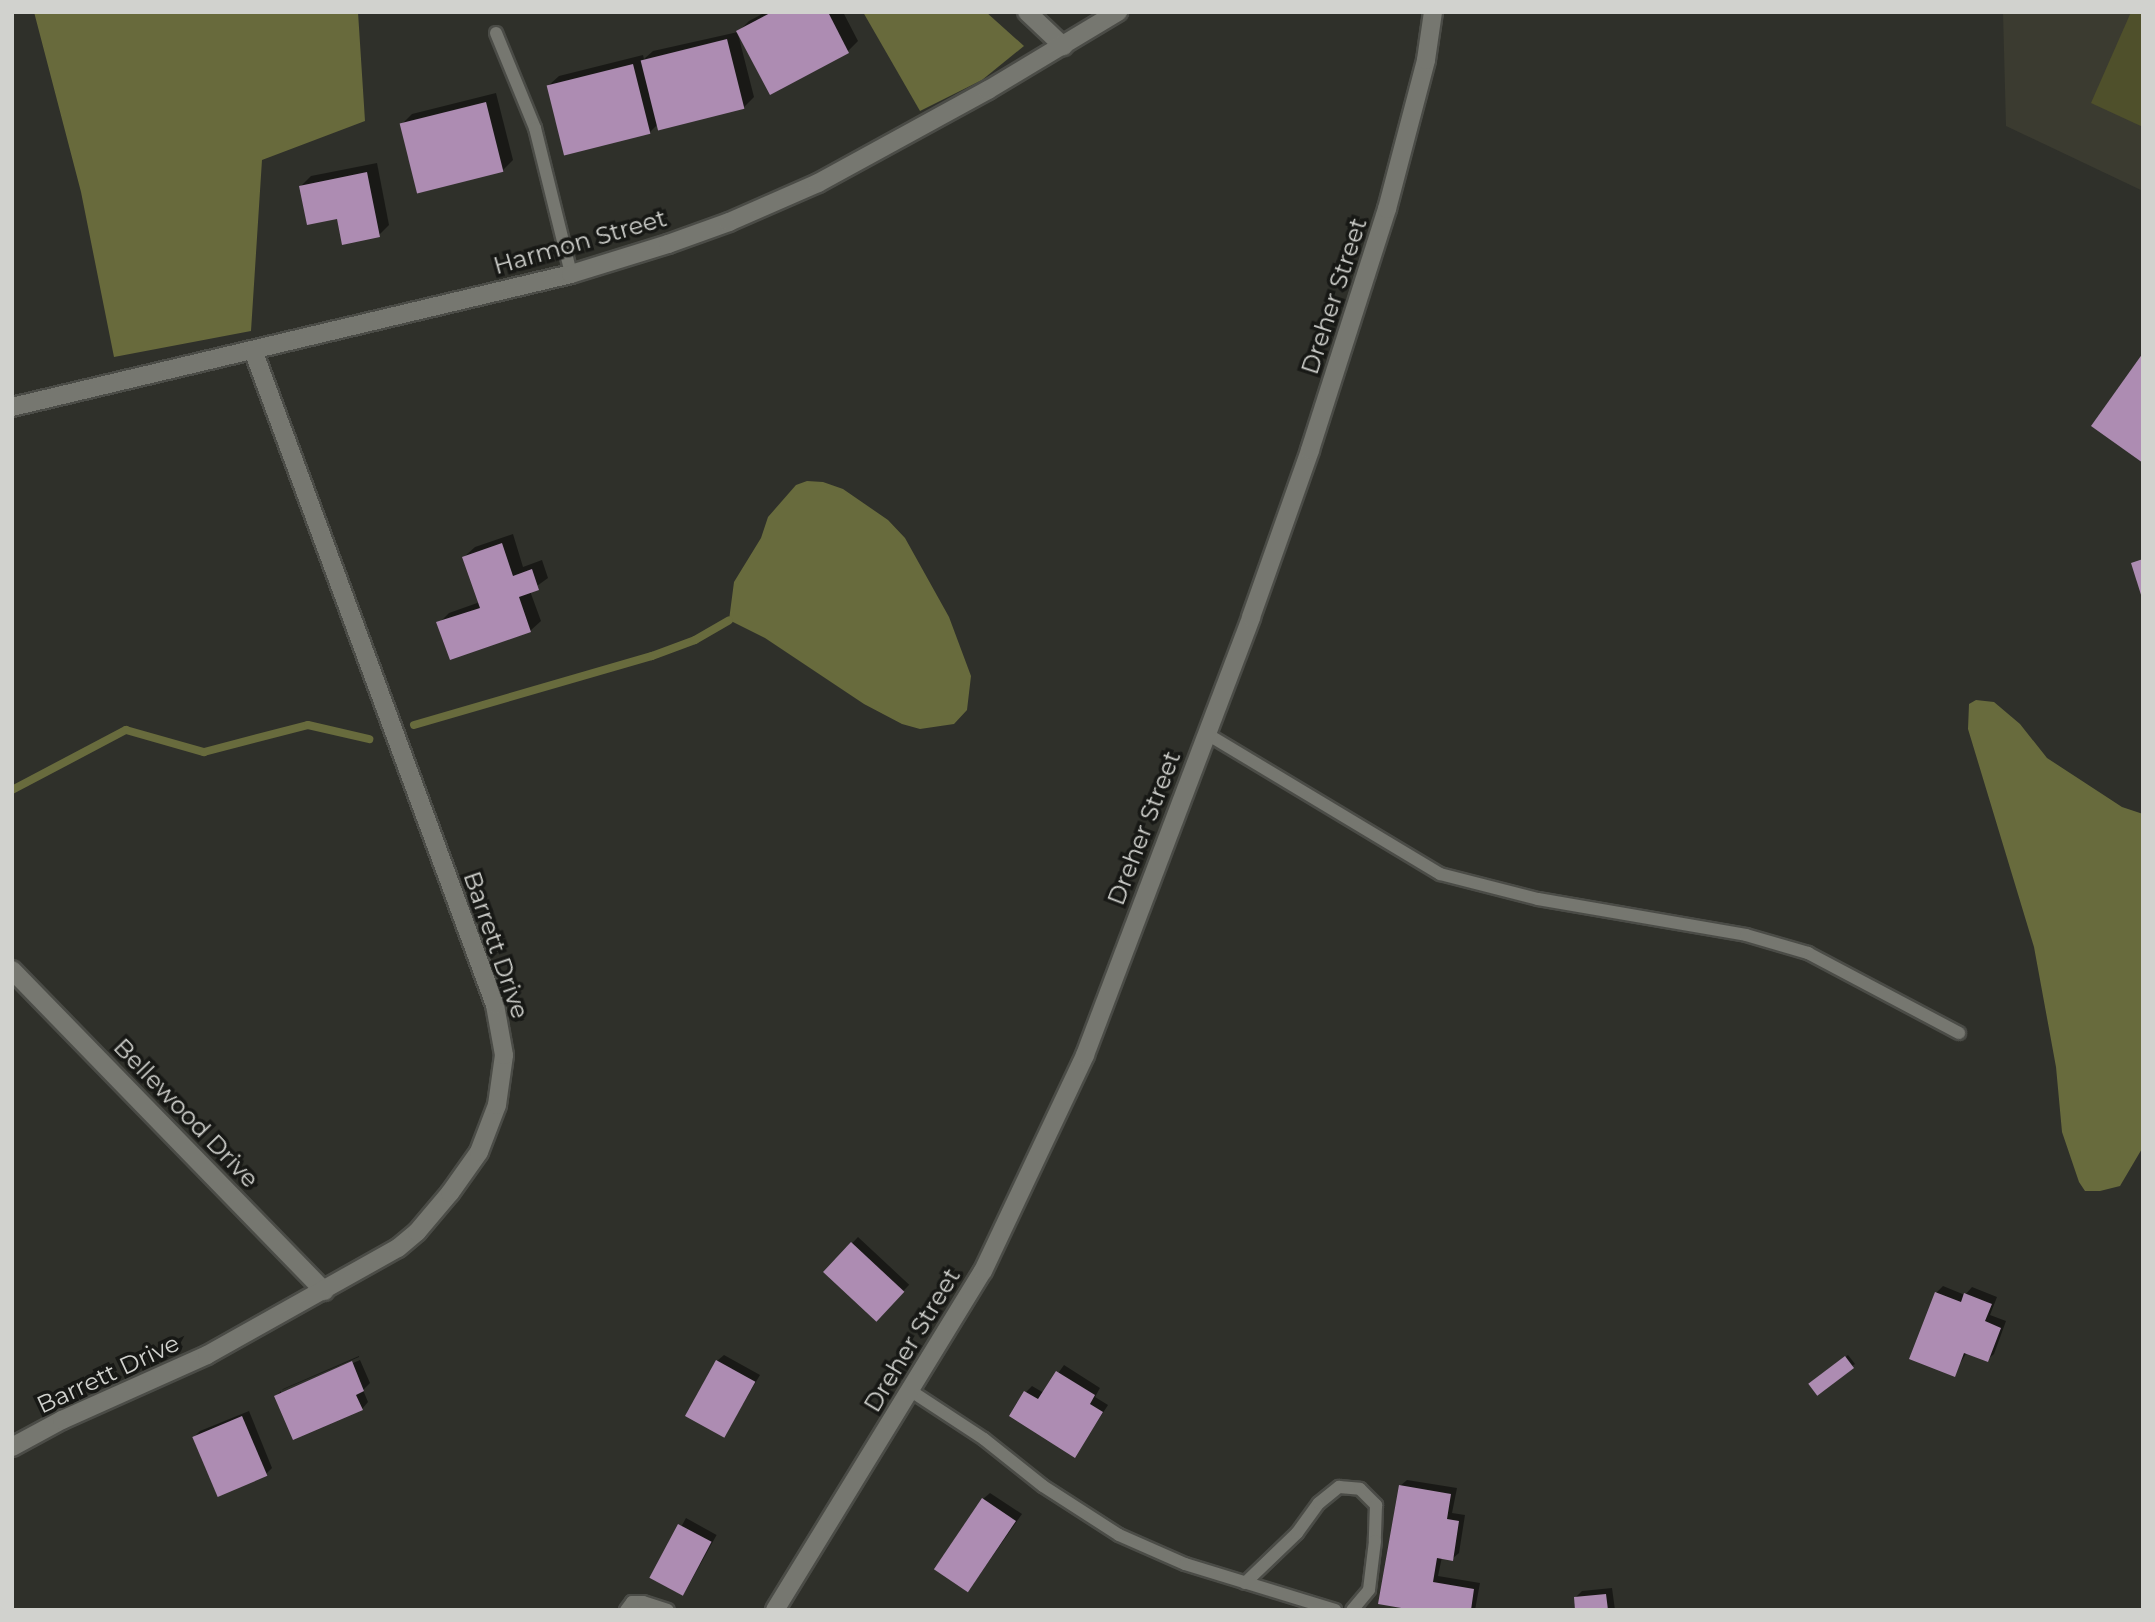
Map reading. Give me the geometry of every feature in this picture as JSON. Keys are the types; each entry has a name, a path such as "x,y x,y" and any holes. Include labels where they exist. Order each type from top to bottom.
{"street":[{"path":"1027,12 1063,46"},
{"name":"Harmon Street","path":"12,407 571,274 717,227 818,183 1063,46 1118,12"},
{"name":"Dreher Street","path":"775,1610 983,1271 1085,1055 1251,617 1350,330 1387,209 1426,60 1433,12"},
{"name":"Barrett Drive","path":"12,1447 62,1420 207,1354 398,1248 417,1232 450,1194 479,1152 498,1105 504,1055 495,1005 253,350"},
{"name":"Bellewood Drive","path":"12,970 324,1291"}],"lane":[{"path":"496,33 535,128 571,274"},
{"path":"1207,734 1440,874 1538,899 1746,935 1808,953 1959,1033"},
{"path":"911,1391 984,1439 1043,1486 1119,1535 1185,1564 1335,1610"},
{"path":"1245,1583 1297,1533 1319,1503 1339,1487 1360,1489 1376,1505 1375,1541 1369,1590 1352,1610"},
{"path":"626,1610 632,1602 643,1602 668,1610"}],"shaded area":[{"path":"34,12 358,12 365,121 262,160 251,331 114,357 81,192"},
{"path":"863,12 986,12 1024,46 982,80 920,111"},
{"path":"2003,12 2143,12 2143,191 2006,126"},
{"path":"2131,12 2143,12 2143,127 2091,103"},
{"path":"807,481 823,482 843,489 888,520 905,538 949,617 971,676 967,710 954,724 920,729 902,724 864,704 765,638 729,620 734,582 761,538 768,517 796,485"},
{"path":"1976,700 1994,702 2020,724 2047,758 2122,807 2143,814 2143,1147 2120,1186 2100,1191 2085,1191 2079,1182 2062,1132 2056,1067 2034,947 1968,729 1969,704"}],"building":[{"path":"772,12 828,12 849,53 770,95 736,31"},
{"path":"727,39 744,109 658,130 641,61"},
{"path":"633,64 650,134 564,155 547,86"},
{"path":"486,102 503,172 417,193 400,124"},
{"path":"367,172 380,237 342,245 337,219 307,225 299,186"},
{"path":"2143,353 2143,463 2091,426"},
{"path":"502,543 513,576 532,569 539,590 519,597 531,632 450,660 436,622 480,608 462,557"},
{"path":"2143,559 2143,598 2142,598 2131,563"},
{"path":"851,1242 904,1292 876,1322 823,1272"},
{"path":"1935,1292 1961,1302 1964,1293 1992,1304 1985,1321 2001,1328 1988,1362 1964,1353 1955,1377 1909,1359"},
{"path":"1845,1356 1854,1368 1817,1396 1808,1384"},
{"path":"716,1360 755,1382 724,1438 685,1416"},
{"path":"352,1361 364,1391 356,1395 363,1410 293,1440 274,1396"},
{"path":"1056,1371 1095,1395 1090,1404 1103,1412 1075,1458 1009,1416 1024,1391 1038,1399"},
{"path":"242,1416 267,1476 218,1497 192,1437"},
{"path":"1399,1485 1451,1494 1447,1519 1459,1521 1453,1561 1437,1558 1433,1582 1474,1589 1471,1610 1413,1610 1378,1604"},
{"path":"982,1498 1016,1521 968,1592 934,1569"},
{"path":"678,1524 712,1542 683,1596 649,1578"},
{"path":"1606,1594 1608,1610 1575,1610 1574,1597"}],"waterway":[{"path":"414,725 652,656 695,640 729,620"},
{"path":"12,790 126,730 204,752 308,725 369,739"}]}
